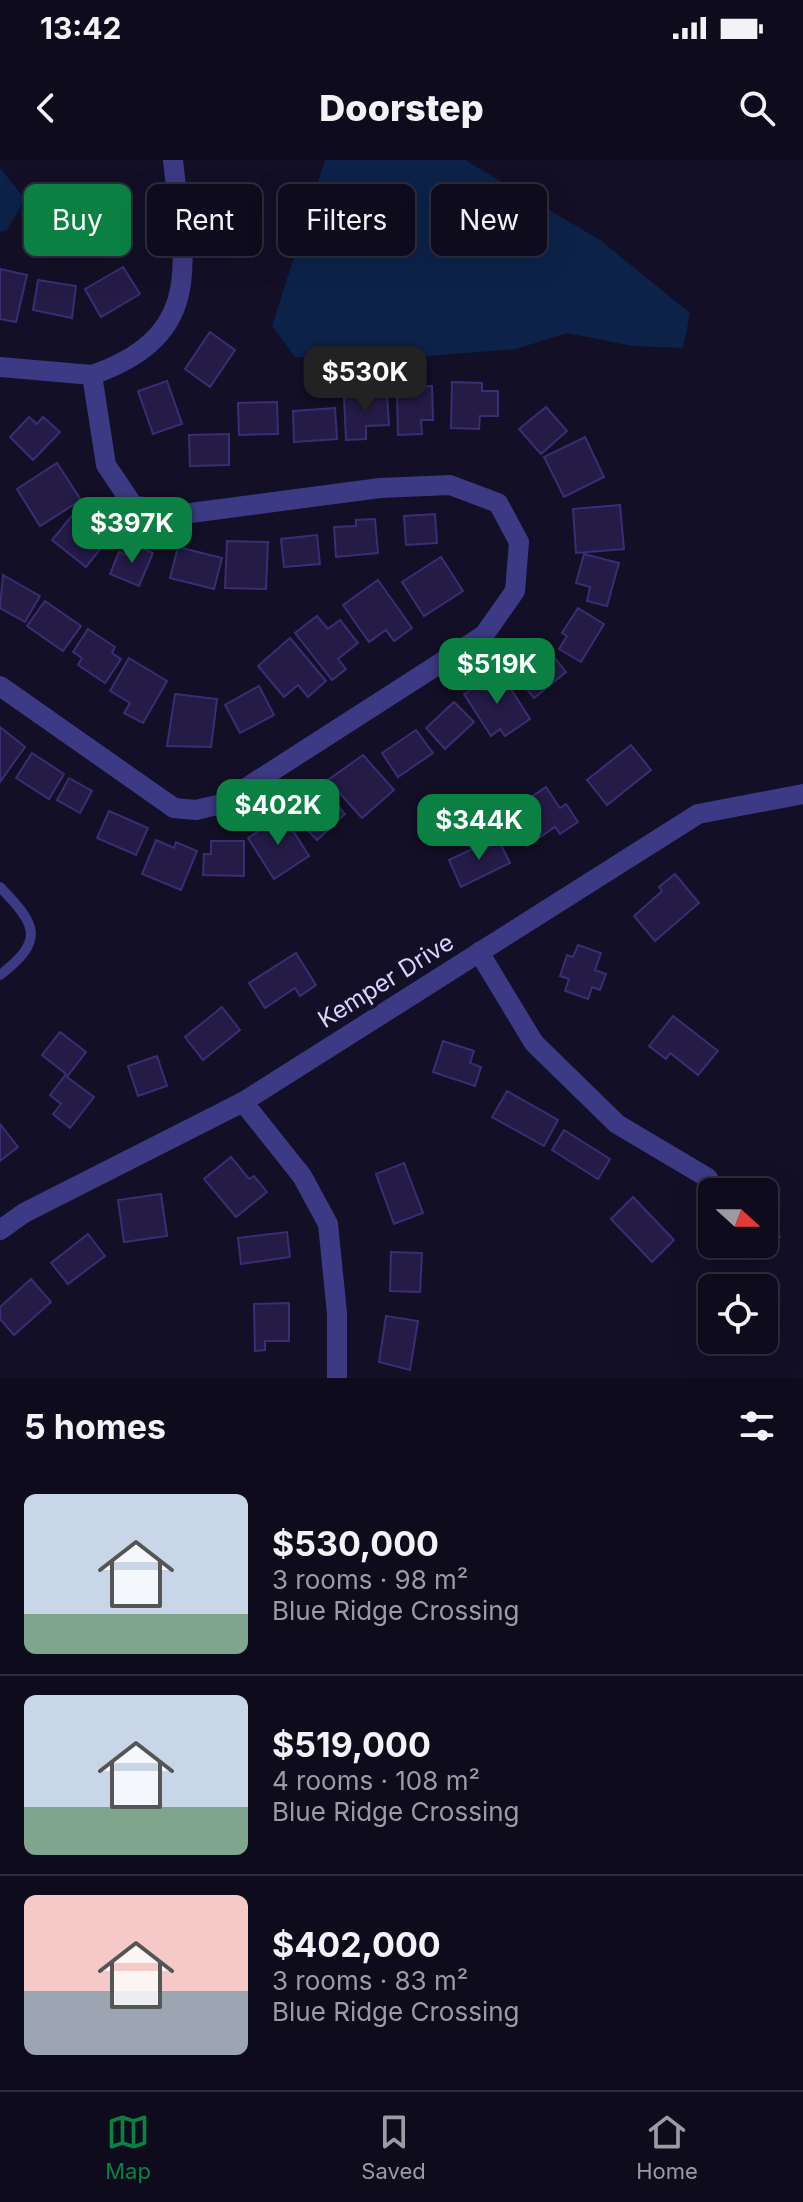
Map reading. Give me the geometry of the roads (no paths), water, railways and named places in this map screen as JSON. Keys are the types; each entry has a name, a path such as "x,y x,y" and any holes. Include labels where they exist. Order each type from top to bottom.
{"street":[{"path":"0,367 92,375 127,363 162,333 177,305 184,273 173,160"},
{"path":"0,686 174,808 196,810 221,804 484,635 515,591 519,542 498,503 450,485 380,488 183,514 133,505 106,465 92,375"},
{"name":"Kemper Drive","path":"0,1230 24,1213 243,1102 698,814 803,794"},
{"path":"479,952 534,1043 617,1124 708,1178"},
{"path":"243,1102 302,1176 328,1224 337,1313 337,1378"}],"lane":[{"path":"0,975 25,956 32,937 27,914 2,893"}],"water":[{"path":"325,160 465,160 506,184 431,184 431,256 547,256 547,209 600,240 690,313 683,348 633,346 567,333 516,349 354,362 295,357 272,326 294,256 415,256 415,184 317,184"},
{"path":"0,168 24,201 7,230 0,232"}]}
